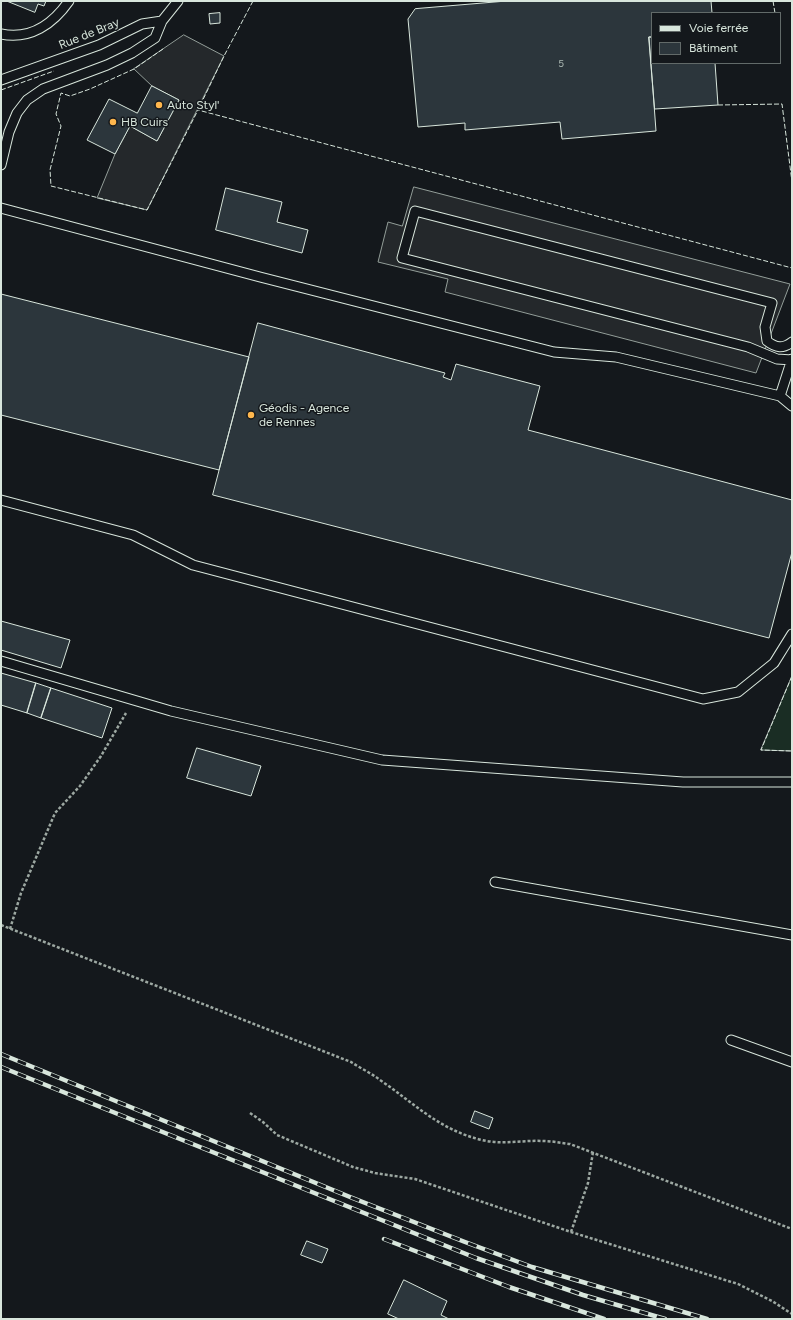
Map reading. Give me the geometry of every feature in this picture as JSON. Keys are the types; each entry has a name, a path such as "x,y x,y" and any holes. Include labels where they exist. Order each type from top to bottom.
{"lane":[{"path":"1,34 24,35 36,30 57,16 69,1"},
{"path":"1,165 9,132 17,113 27,100 43,89 107,65 132,53 155,38 162,21 178,1"},
{"name":"Rue de Bray","path":"1,80 99,45 142,24 162,21"},
{"path":"1,208 268,279 554,352 616,357 780,396 792,406"},
{"path":"780,396 792,360 777,359 748,347 402,258 415,211 772,303 765,328 767,341 774,346 781,347 792,342"},
{"path":"1,500 133,535 193,565 703,699 738,692 774,663 792,634"},
{"path":"1,661 171,711 382,760 683,782 792,782"},
{"path":"495,882 792,935"},
{"path":"731,1040 792,1062"}],"path":[{"path":"10,929 21,892 55,813 80,786 101,756 132,700"},
{"path":"1,925 351,1062 379,1079 432,1120 453,1130 482,1140 512,1143 544,1141 570,1144 792,1229"},
{"path":"250,1113 263,1122 276,1135 353,1167 375,1173 414,1179 572,1232 738,1284 772,1301 792,1314"},
{"path":"572,1232 588,1182 593,1152"}],"green space":[{"path":"792,676 792,751 761,750"}],"shaded area":[{"path":"184,35 224,56 147,210 97,198 115,154 130,126 157,141 179,100 152,86 134,69"},
{"path":"414,187 790,284 756,373 445,292 448,279 378,262 388,222 402,226"}],"building":[{"path":"7,1 46,1 44,6 38,4 35,12"},
{"path":"507,1 711,1 712,12 651,12 651,37 649,37 656,131 562,139 560,122 465,130 465,123 418,127 408,19 415,9"},
{"path":"220,13 220,23 210,24 209,14"},
{"path":"649,37 651,37 651,61"},
{"path":"651,64 715,64 718,105 655,109"},
{"path":"152,86 179,100 157,141 130,126 115,154 87,140 109,99 137,113"},
{"path":"226,188 282,202 277,222 308,230 302,253 216,230"},
{"path":"1,294 249,357 219,470 1,415"},
{"path":"258,323 445,373 443,377 451,380 456,364 540,386 528,430 792,500 792,552 769,638 213,495"},
{"path":"1,621 70,640 61,668 1,650"},
{"path":"1,673 36,683 27,713 1,705"},
{"path":"36,683 51,688 41,718 27,713"},
{"path":"51,688 112,708 102,738 41,718"},
{"path":"197,748 261,766 251,796 187,778"},
{"path":"475,1111 493,1118 489,1129 471,1122"},
{"path":"307,1241 328,1249 322,1263 301,1255"},
{"path":"404,1280 447,1301 441,1315 449,1319 399,1319 388,1314"}],"railway":[{"path":"1,1054 350,1197 465,1242 532,1267 707,1319"},
{"path":"1,1067 476,1258 583,1295 665,1319"},
{"path":"384,1239 509,1287 604,1319"}],"fence":[{"path":"253,1 198,110 792,268"},
{"path":"773,1 775,12"},
{"path":"163,49 134,69 90,89 70,96 61,93 56,114 61,126 50,170 51,186 147,210 198,110"},
{"path":"1,90 54,71"},
{"path":"718,105 782,104 792,182"},
{"path":"792,676 761,750 792,751"}],"place":[{"name":"Auto Styl'","path":"159,105"},
{"name":"HB Cuirs","path":"113,122"},
{"name":"Géodis - Agence de Rennes","path":"251,415"}]}
